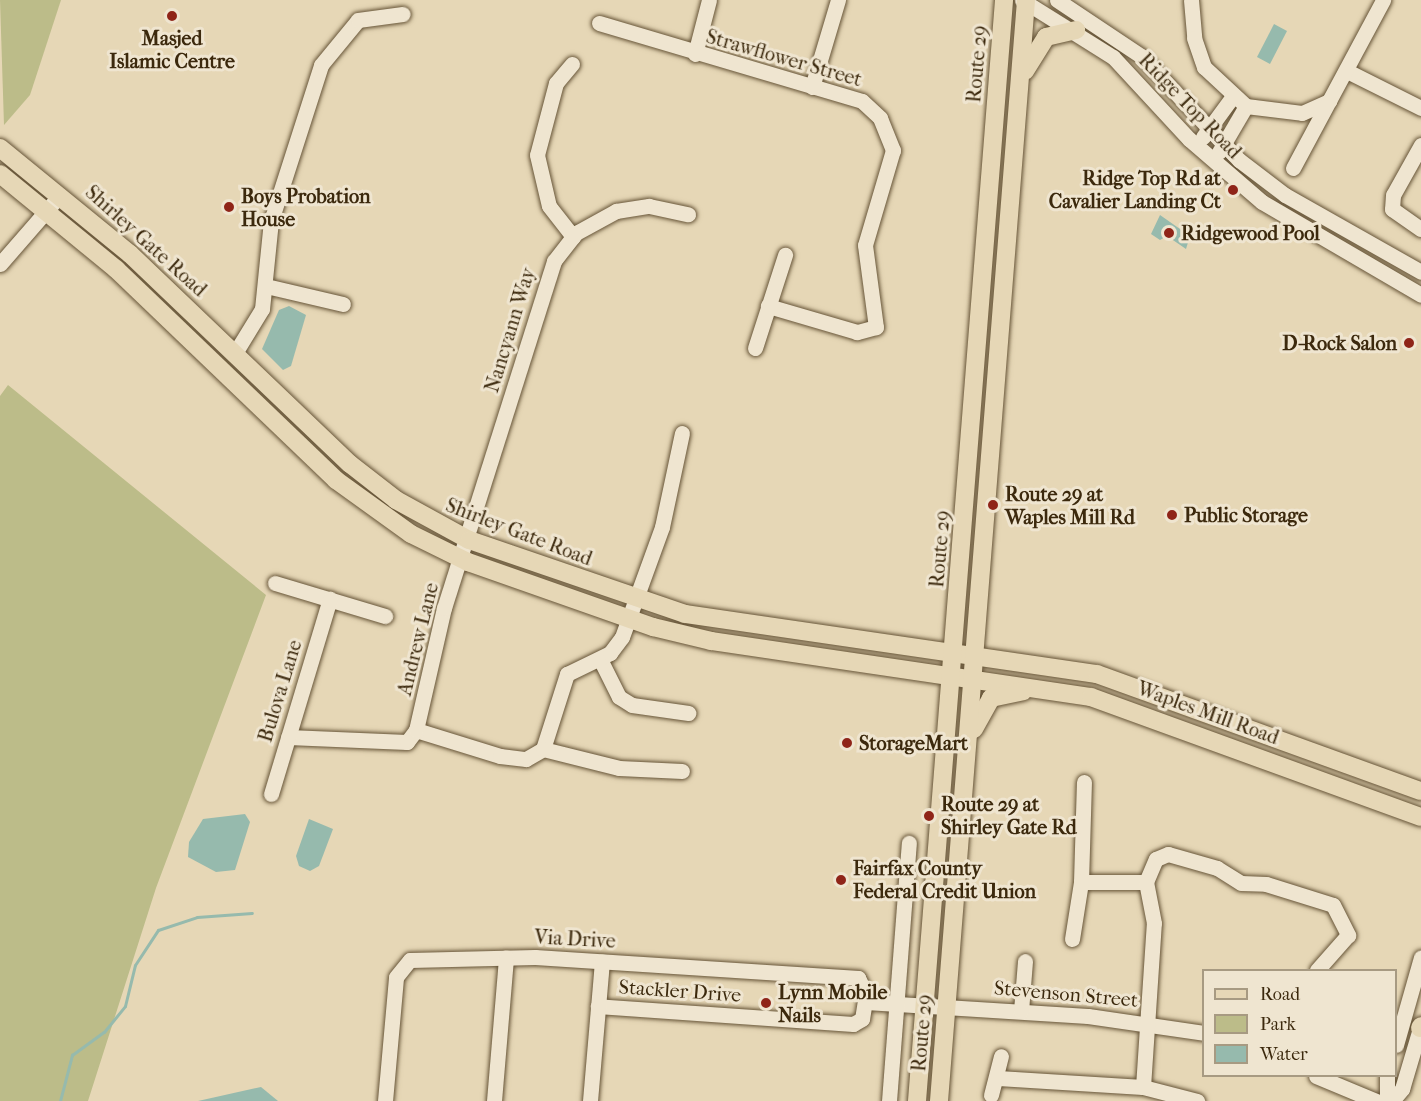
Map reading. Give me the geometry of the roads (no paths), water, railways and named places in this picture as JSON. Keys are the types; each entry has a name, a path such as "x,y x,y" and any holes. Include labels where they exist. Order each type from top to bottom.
{"main road":[{"name":"Route 29","path":"917,1101 1004,0"},
{"name":"Route 29","path":"939,1101 1025,1"},
{"path":"1020,81 1046,37 1076,30"},
{"name":"Shirley Gate Road","path":"0,148 60,195 235,353 371,482 469,540 637,599 745,626 974,657"},
{"name":"Shirley Gate Road","path":"0,174 46,209 336,480 393,523 462,560 630,619 730,644 972,678"},
{"name":"Waples Mill Road","path":"974,657 1136,685 1421,791"},
{"name":"Waples Mill Road","path":"972,678 1078,694 1149,714 1421,817"},
{"path":"965,778 976,724 991,698 1016,691 1078,694"}],"street":[{"path":"695,54 709,0"},
{"path":"812,87 838,0"},
{"name":"Ridge Top Road","path":"1057,0 1141,56 1223,144 1285,195 1421,272"},
{"path":"1191,0 1194,38 1204,67 1246,106 1302,112 1329,101"},
{"path":"1293,168 1383,0"},
{"name":"Ridge Top Road","path":"1025,1 1076,30 1113,57 1197,148 1286,219 1421,294"},
{"path":"235,353 256,324 266,286 271,221 321,65 358,20 403,14"},
{"name":"Strawflower Street","path":"599,22 695,54 862,101 880,118 893,150 865,244 876,327 857,332 768,306"},
{"path":"572,64 556,83 537,155 549,206 573,237"},
{"path":"1347,71 1421,108"},
{"path":"1197,148 1233,96"},
{"path":"1214,163 1246,106"},
{"path":"1421,145 1393,195 1392,209 1421,229"},
{"path":"0,264 60,195"},
{"name":"Nancyann Way","path":"462,560 549,272 573,237 623,209 655,207 688,214"},
{"path":"755,348 785,255"},
{"path":"266,286 343,304"},
{"path":"288,737 400,746 416,730 509,757 526,759 543,748 567,674 600,659 616,647 630,619 662,527 682,433"},
{"name":"Andrew Lane","path":"416,730 444,608 462,560"},
{"path":"275,583 385,616"},
{"name":"Bulova Lane","path":"271,794 330,599"},
{"path":"600,659 619,697 632,705 688,713"},
{"path":"543,748 619,768 682,771"},
{"path":"1072,939 1081,882 1084,782"},
{"path":"889,1101 909,843"},
{"path":"1143,1087 1145,1022 1154,923 1146,882 1156,859 1168,854 1217,868 1241,882 1333,905 1348,935 1318,969"},
{"path":"1081,882 1146,882"},
{"path":"494,1101 506,957"},
{"name":"Via Drive","path":"385,1101 396,977 403,963 506,957 858,978 866,1002"},
{"path":"1397,1038 1421,957"},
{"path":"1022,1011 1025,961"},
{"path":"590,1101 602,962"},
{"path":"866,1002 924,1005"},
{"name":"Stackler Drive","path":"598,1006 853,1024 861,1019 866,1002"},
{"name":"Stevenson Street","path":"924,1005 1145,1022 1202,1033"},
{"path":"1392,1101 1402,1089 1421,1026"},
{"path":"991,1095 998,1077 1001,1056"},
{"path":"998,1077 1143,1087 1197,1101"},
{"path":"1318,1077 1376,1101"},
{"path":"1387,1077 1387,1101"}],"water":[{"path":"1274,24 1287,31 1270,64 1257,57"},
{"name":"Ridgewood Pool","path":"1160,215 1190,236 1186,249 1167,236 1160,240 1151,234"},
{"path":"289,306 306,315 291,366 283,370 262,349 279,310"},
{"path":"245,814 250,822 235,870 216,872 188,857 189,842 203,819"},
{"path":"309,819 333,829 319,866 310,871 299,866 296,856"},
{"path":"261,1087 278,1101 198,1101"}],"waterway":[{"path":"60,1101 72,1055 104,1032 125,1006 135,965 158,930 197,917 252,913"}],"place":[{"name":"Masjed Islamic Centre","path":"172,16"},
{"name":"Ridge Top Rd at Cavalier Landing Ct","path":"1233,190"},
{"name":"Boys Probation House","path":"229,207"},
{"name":"Ridgewood Pool","path":"1169,233"},
{"name":"D-Rock Salon","path":"1409,343"},
{"name":"Route 29 at Waples Mill Rd","path":"993,505"},
{"name":"Public Storage","path":"1172,515"},
{"name":"StorageMart","path":"847,743"},
{"name":"Route 29 at Shirley Gate Rd","path":"929,816"},
{"name":"Fairfax County Federal Credit Union","path":"841,880"},
{"name":"Lynn Mobile Nails","path":"766,1003"}]}
